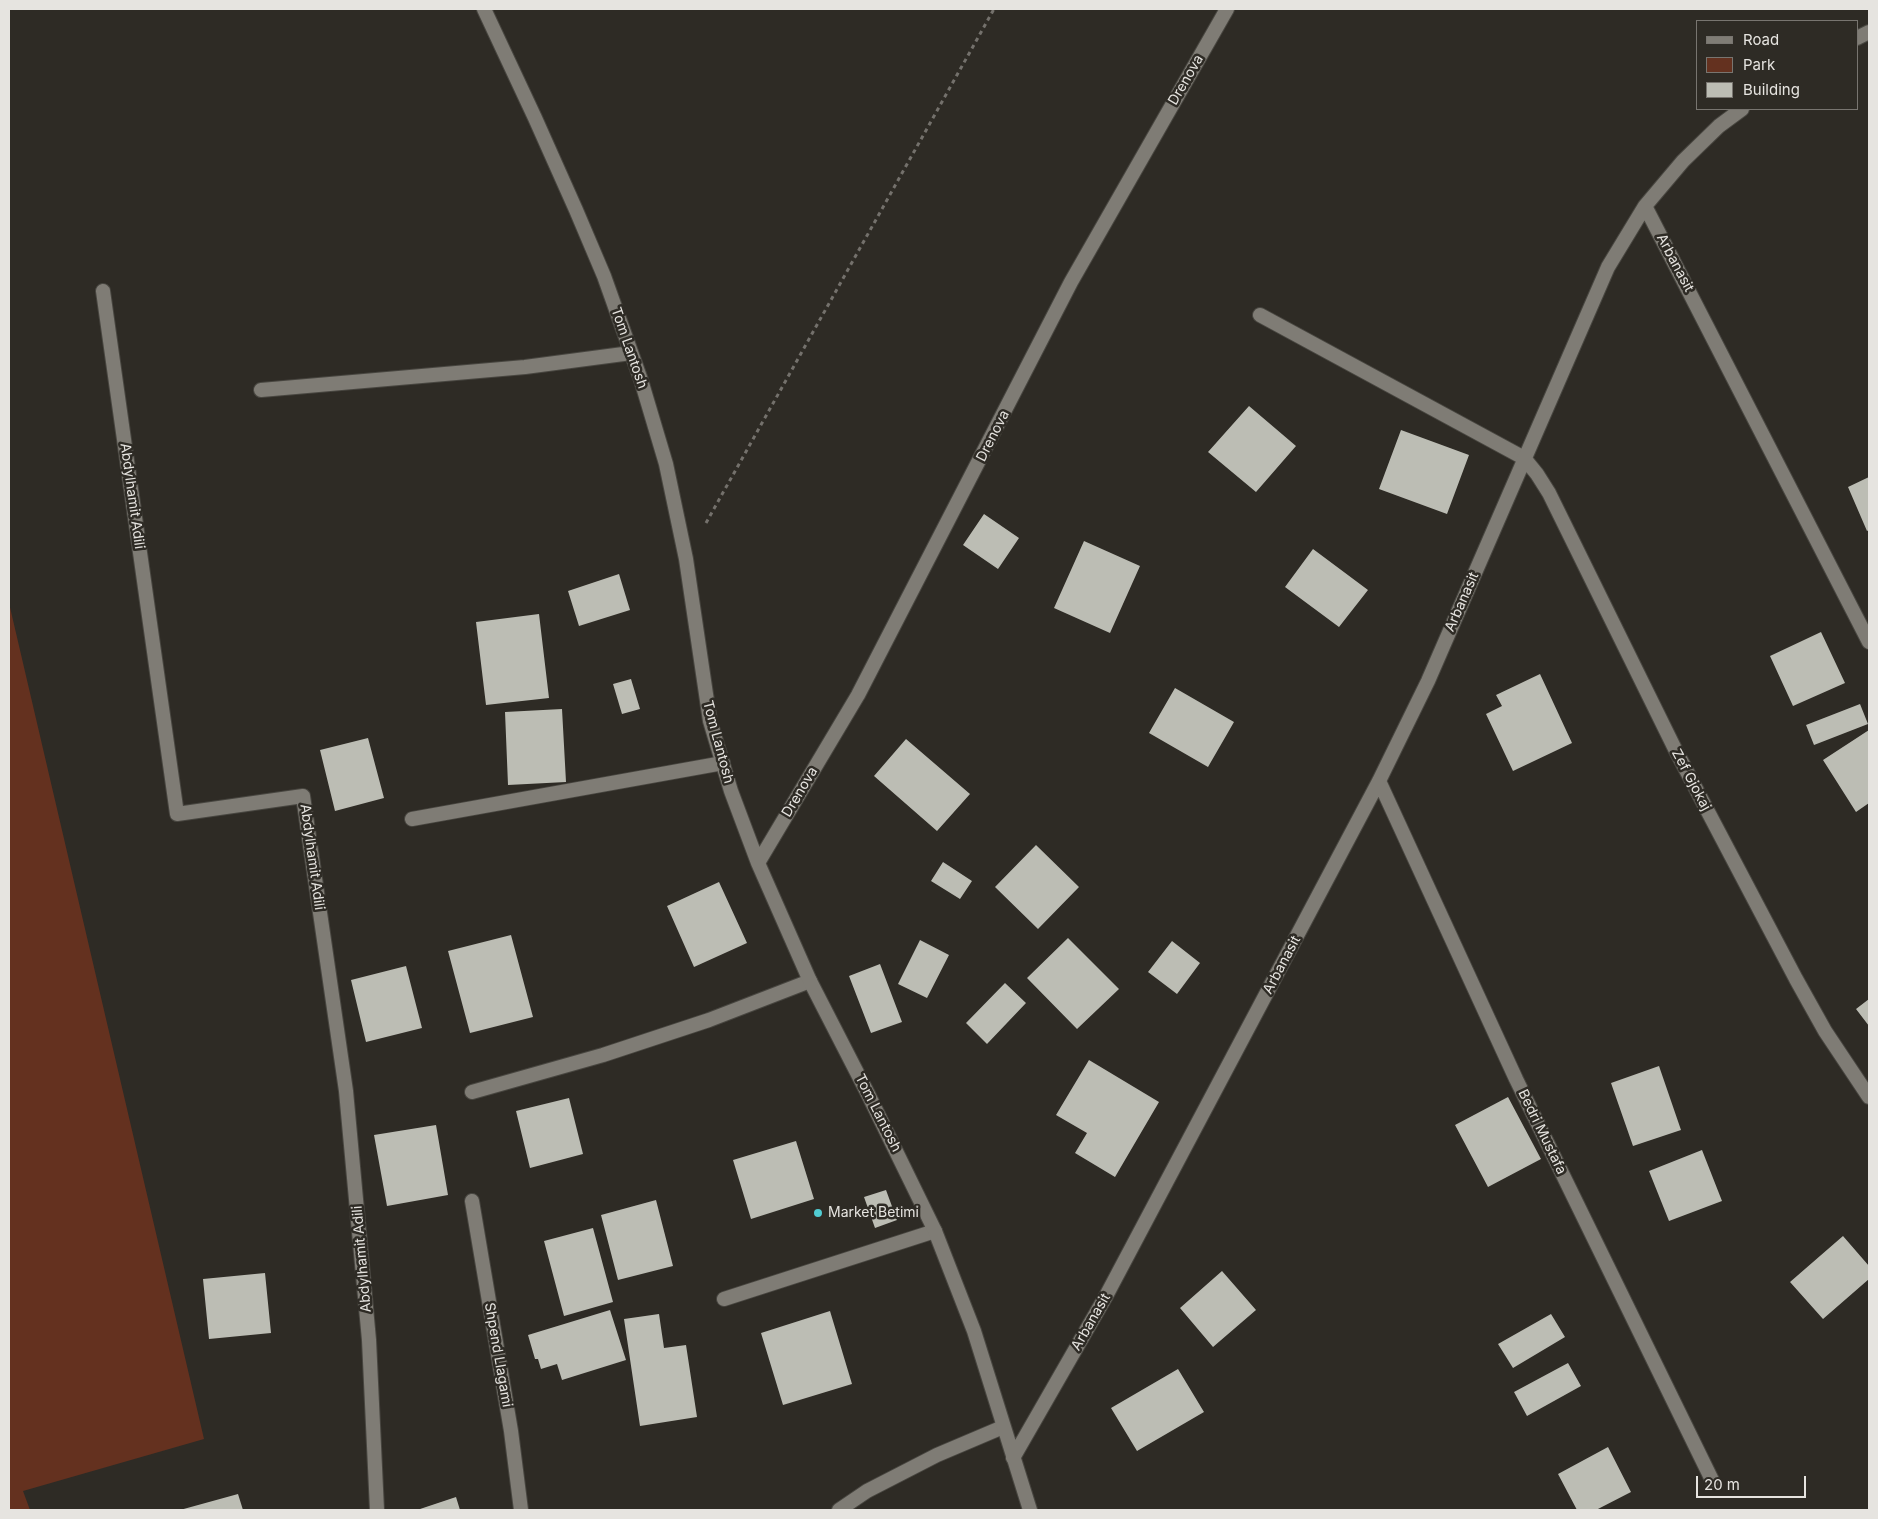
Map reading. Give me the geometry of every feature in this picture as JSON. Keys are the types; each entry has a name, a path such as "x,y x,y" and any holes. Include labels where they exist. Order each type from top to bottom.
{"street":[{"name":"Tom Lantosh","path":"484,9 536,118 576,210 604,276 631,353 666,464 686,559 710,721 731,792 758,863 810,981 935,1231 974,1331 1030,1510"},
{"name":"Drenova","path":"758,863 858,695 1071,282 1227,9"},
{"name":"Arbanasit","path":"1013,1458 1111,1288 1379,781 1428,681 1608,267 1645,206 1683,161 1719,126 1741,110"},
{"name":"Arbanasit","path":"1645,206 1869,642"},
{"name":"Abdylhamit Adili","path":"103,291 177,814 303,796 346,1091 369,1340 377,1510"},
{"path":"1260,315 1524,458"},
{"path":"261,390 525,367 631,353"},
{"name":"Zef Gjokaj","path":"1524,458 1549,493 1675,749 1796,979 1825,1031 1869,1097"},
{"path":"412,819 723,763"},
{"name":"Bedri Mustafa","path":"1379,781 1516,1079 1712,1480"},
{"path":"472,1092 603,1055 709,1020 810,981"},
{"name":"Shpend Llagami","path":"472,1201 511,1430 521,1510"},
{"path":"724,1299 935,1231"},
{"path":"839,1510 867,1491 938,1454 1003,1427"}],"path":[{"path":"686,559 994,9"}],"green space":[{"path":"9,603 204,1439 23,1491 30,1510 9,1510"}],"building":[{"path":"1249,406 1296,446 1256,492 1208,452"},
{"path":"1401,430 1469,455 1447,514 1379,489"},
{"path":"1869,477 1869,530 1867,531 1848,487"},
{"path":"984,514 1019,538 998,569 963,545"},
{"path":"1084,541 1140,566 1110,633 1054,608"},
{"path":"1313,549 1368,590 1339,627 1285,587"},
{"path":"619,574 630,610 579,626 568,591"},
{"path":"539,614 549,698 486,705 476,622"},
{"path":"1821,632 1845,683 1793,706 1770,656"},
{"path":"1540,674 1572,743 1513,771 1486,714 1502,706 1496,695"},
{"path":"631,679 640,709 622,714 613,684"},
{"path":"1175,688 1234,722 1208,767 1149,733"},
{"path":"1860,704 1868,724 1814,745 1806,725"},
{"path":"562,709 566,782 508,785 505,712"},
{"path":"1869,730 1869,803 1856,812 1823,760"},
{"path":"368,738 384,798 335,811 320,750"},
{"path":"906,739 970,794 937,831 874,776"},
{"path":"1036,845 1079,887 1038,929 995,887"},
{"path":"943,862 972,881 960,899 931,881"},
{"path":"719,882 747,943 694,967 667,906"},
{"path":"511,935 533,1017 470,1033 448,951"},
{"path":"1068,938 1119,989 1077,1029 1027,978"},
{"path":"920,940 949,955 927,998 898,984"},
{"path":"1172,941 1200,963 1177,994 1148,972"},
{"path":"880,964 902,1022 871,1033 849,976"},
{"path":"406,966 422,1028 366,1042 351,980"},
{"path":"1005,983 1026,1003 987,1044 966,1023"},
{"path":"1869,999 1869,1026 1856,1009"},
{"path":"1089,1060 1159,1102 1115,1177 1075,1153 1087,1133 1056,1115"},
{"path":"1659,1066 1681,1130 1633,1146 1611,1083"},
{"path":"1508,1097 1541,1159 1488,1187 1455,1125"},
{"path":"569,1098 583,1154 530,1168 516,1111"},
{"path":"436,1125 448,1195 387,1206 374,1135"},
{"path":"796,1141 814,1199 751,1219 733,1160"},
{"path":"1702,1150 1722,1201 1669,1221 1649,1171"},
{"path":"886,1190 897,1220 875,1228 864,1197"},
{"path":"656,1200 673,1266 618,1280 601,1215"},
{"path":"593,1228 613,1302 564,1316 544,1241"},
{"path":"1843,1236 1869,1266 1869,1279 1823,1319 1790,1282"},
{"path":"1222,1271 1256,1310 1213,1347 1180,1308"},
{"path":"265,1273 271,1333 209,1339 203,1279"},
{"path":"610,1310 626,1360 562,1380 557,1364 541,1369 538,1359 535,1359 528,1335"},
{"path":"830,1311 852,1384 783,1405 761,1333"},
{"path":"659,1314 664,1348 686,1345 697,1417 640,1426 624,1319"},
{"path":"1551,1314 1565,1337 1513,1368 1498,1344"},
{"path":"1568,1363 1581,1386 1527,1416 1514,1392"},
{"path":"1178,1369 1204,1412 1137,1451 1111,1408"},
{"path":"1608,1447 1631,1492 1596,1510 1577,1510 1558,1474"},
{"path":"238,1494 243,1510 180,1510"},
{"path":"456,1497 460,1510 417,1510"}],"place":[{"name":"Market Betimi","path":"818,1213"}]}
